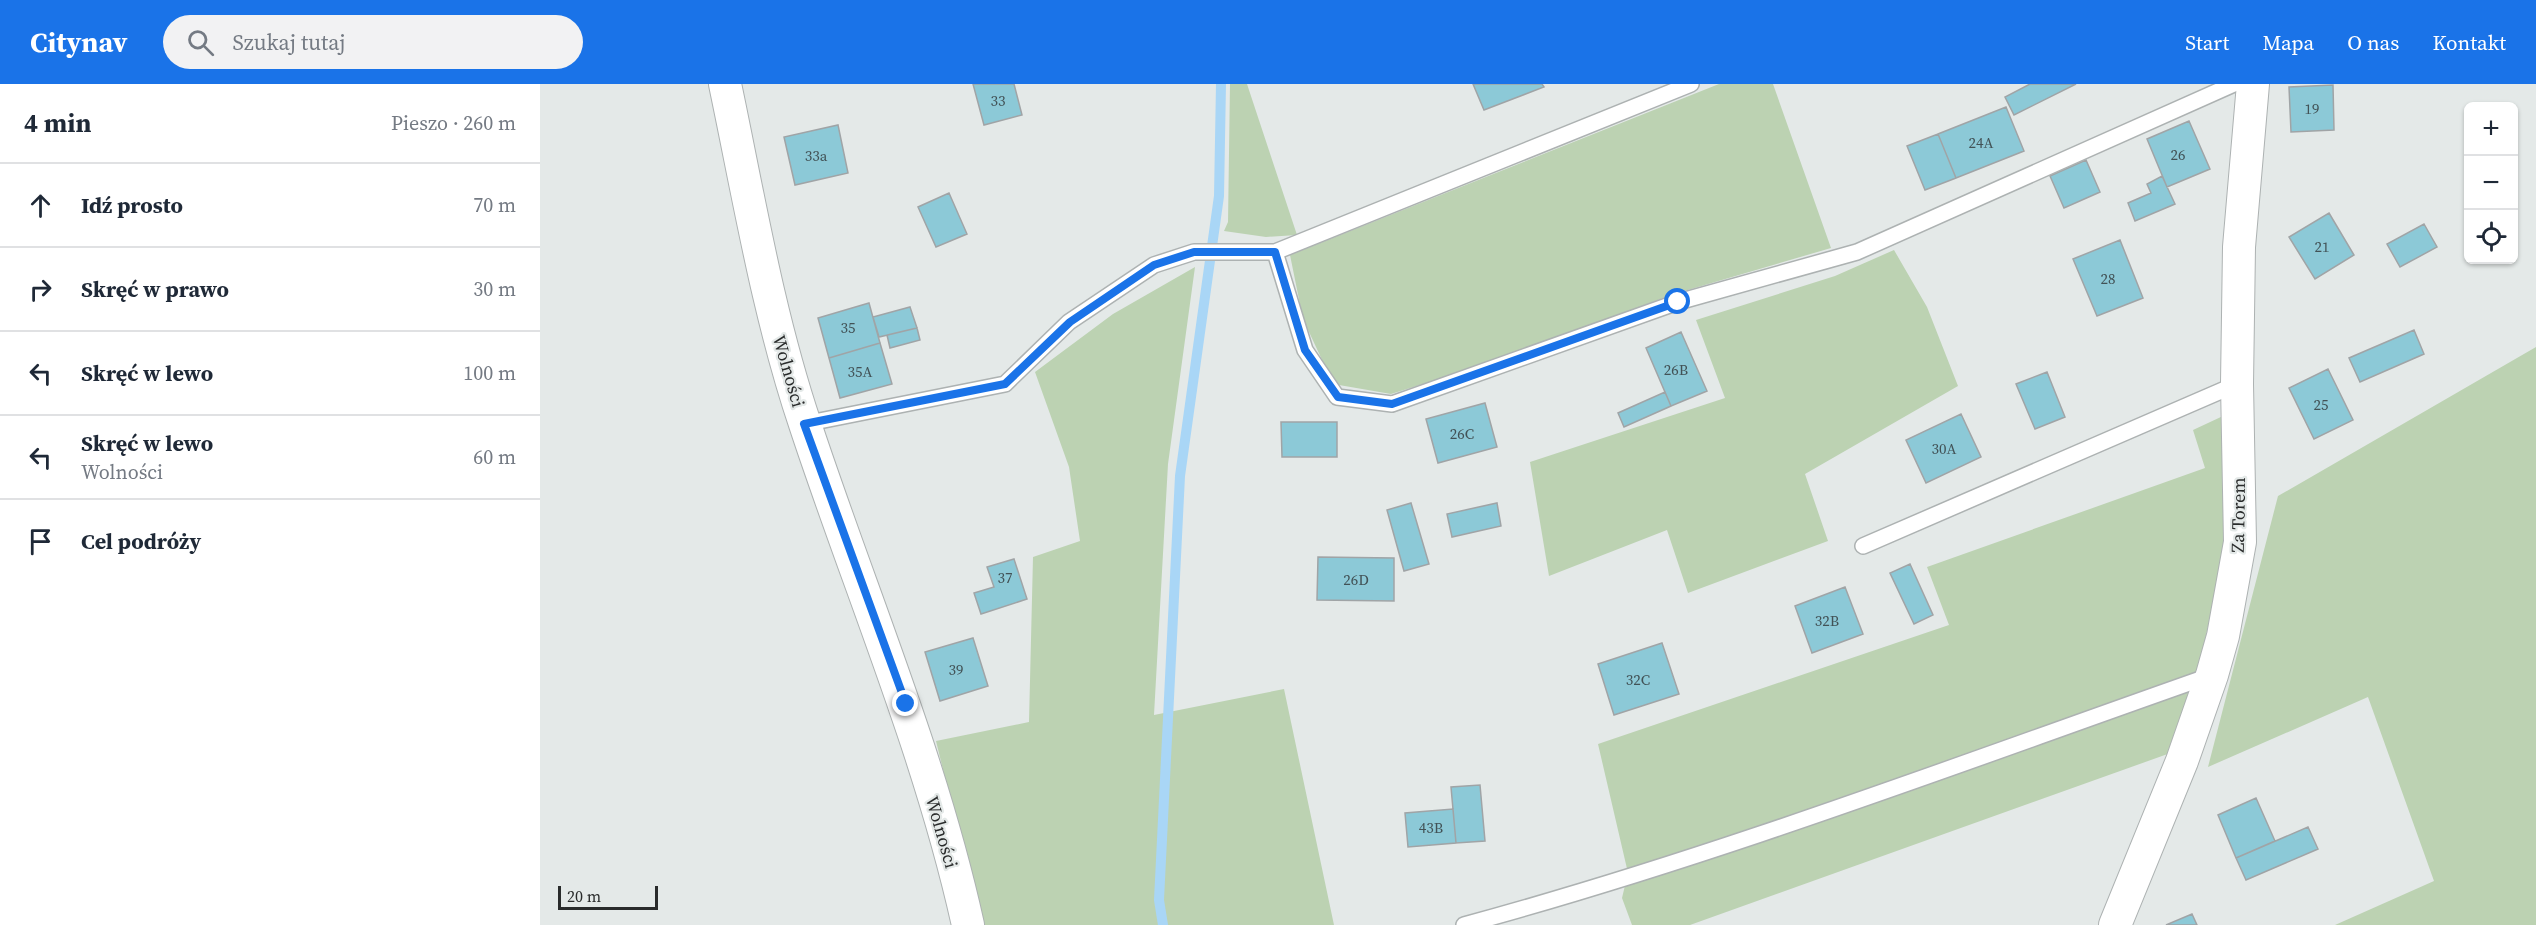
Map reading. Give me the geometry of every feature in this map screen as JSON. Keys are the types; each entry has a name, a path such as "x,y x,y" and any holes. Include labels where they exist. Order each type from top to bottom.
{"street":[{"name":"Wolności","path":"725,84 776,328 804,424 906,704 968,925"},
{"name":"Za Torem","path":"2115,925 2182,761 2211,675 2223,636 2240,542 2237,384 2239,247 2253,84"}],"lane":[{"path":"804,424 1005,384 1070,322 1154,265 1194,252 1275,252 1691,84"},
{"path":"1275,252 1305,350 1338,397 1392,404 1678,302 1857,252 2234,84"},
{"path":"1863,546 2237,384"},
{"path":"1464,925 1577,894 1726,846 2211,675"}],"green space":[{"path":"1230,84 1247,84 1297,235 1266,237 1224,231 1228,222"},
{"path":"1719,84 1773,84 1831,248 1674,294 1477,367 1391,394 1339,385 1323,362 1303,319 1290,255"},
{"path":"1894,250 1927,307 1958,386 1805,474 1828,541 1688,593 1667,530 1549,576 1530,462 1725,398 1696,320 1835,276"},
{"path":"1195,267 1168,464 1154,715 1284,689 1334,925 981,925 936,741 1029,722 1033,557 1080,541 1069,467 1035,372 1113,314"},
{"path":"2536,347 2536,925 2335,925 2434,881 2368,697 2208,767 2278,496"},
{"path":"2223,416 2227,539 2200,663 2176,751 1690,925 1632,925 1622,898 1628,873 1598,744 1949,625 1927,567 2205,468 2193,430"}],"building":[{"path":"973,84 1014,84 1022,115 984,125"},
{"path":"1473,84 1542,84 1544,87 1484,110"},
{"path":"2030,84 2076,84 2014,115 2005,97"},
{"path":"2333,85 2334,130 2291,132 2289,87"},
{"path":"2006,107 2024,151 1956,178 1938,134"},
{"path":"2189,121 2210,169 2167,187 2147,139"},
{"path":"838,125 848,173 795,185 784,137"},
{"path":"1938,134 1956,178 1925,190 1907,146"},
{"path":"2086,160 2100,192 2064,208 2050,176"},
{"path":"2162,176 2175,204 2135,221 2128,203 2151,193 2147,184"},
{"path":"949,193 967,234 936,247 918,207"},
{"path":"2329,213 2354,255 2315,279 2289,237"},
{"path":"2424,224 2437,247 2400,267 2387,244"},
{"path":"2120,240 2143,298 2097,316 2073,259"},
{"path":"869,303 880,343 829,358 818,318"},
{"path":"910,307 917,328 879,337 873,317"},
{"path":"917,328 920,340 890,348 887,335"},
{"path":"2414,330 2424,354 2360,382 2349,358"},
{"path":"1681,332 1707,391 1671,406 1646,348"},
{"path":"880,343 892,384 840,398 829,358"},
{"path":"2328,369 2353,420 2314,439 2289,388"},
{"path":"2047,372 2065,417 2035,429 2016,384"},
{"path":"1665,392 1671,406 1624,427 1618,413"},
{"path":"1485,403 1497,447 1438,463 1426,419"},
{"path":"1961,414 1981,457 1926,483 1906,440"},
{"path":"1281,422 1337,422 1337,457 1282,457"},
{"path":"1411,503 1429,564 1404,571 1387,510"},
{"path":"1497,503 1501,526 1452,537 1447,514"},
{"path":"1318,557 1394,558 1394,601 1317,600"},
{"path":"1014,559 1027,599 981,614 974,593 994,587 987,567"},
{"path":"1910,564 1933,615 1914,624 1890,573"},
{"path":"1845,587 1863,634 1812,653 1795,606"},
{"path":"973,638 988,686 940,701 925,652"},
{"path":"1662,643 1679,694 1614,715 1598,664"},
{"path":"1480,785 1485,841 1456,843 1451,787"},
{"path":"2256,798 2275,841 2236,858 2218,815"},
{"path":"1453,809 1456,843 1408,847 1405,813"},
{"path":"2308,827 2318,849 2246,880 2236,858"},
{"path":"2192,914 2197,925 2166,925"}],"waterway":[{"path":"1163,925 1159,900 1180,476 1219,196 1221,84"}],"route":[{"path":"906,704 804,424 1005,384 1070,322 1154,265 1194,252 1275,252 1305,350 1338,397 1392,404 1678,302"}]}
